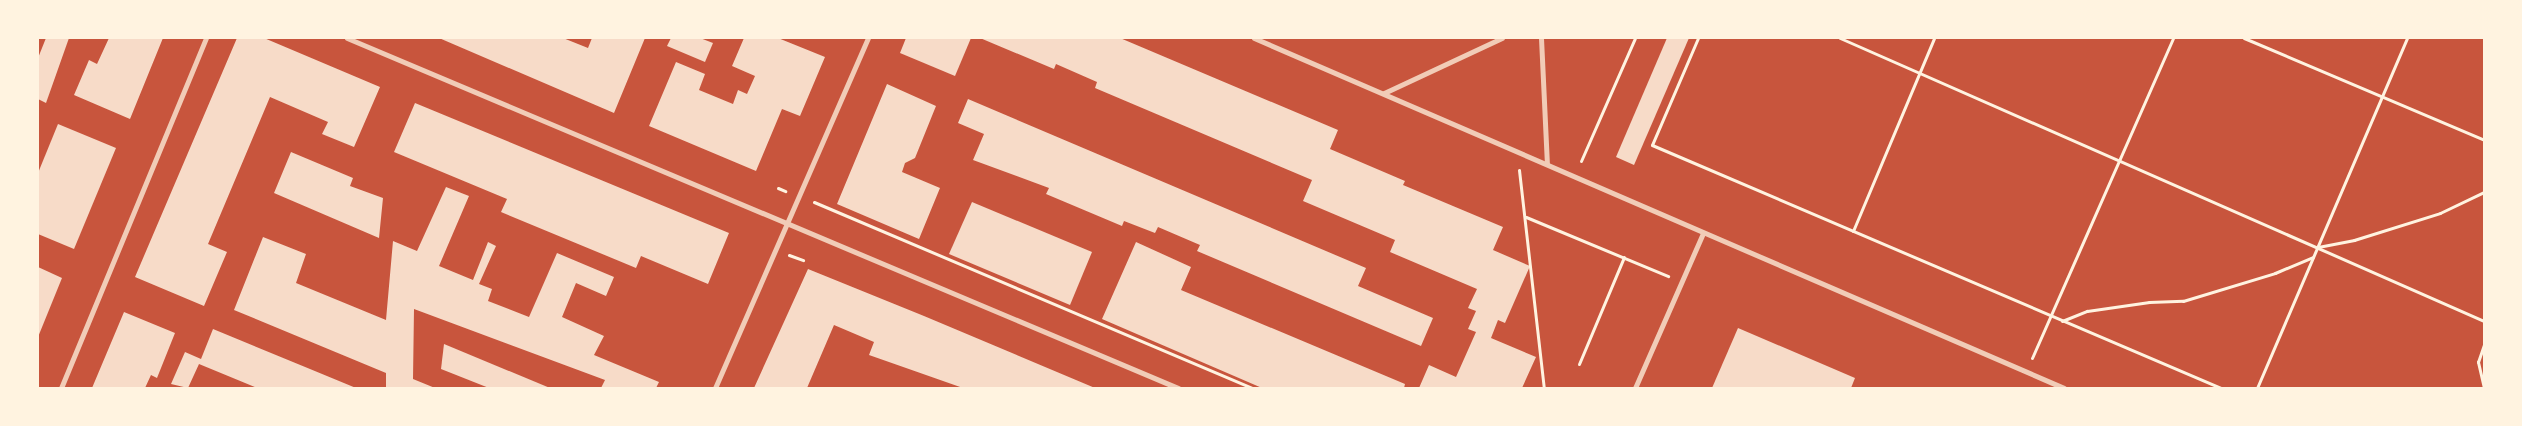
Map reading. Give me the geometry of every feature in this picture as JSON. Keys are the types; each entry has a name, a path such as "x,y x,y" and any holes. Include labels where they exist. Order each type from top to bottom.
{"street":[{"path":"61,388 206,38"},
{"path":"347,38 1178,388"},
{"path":"715,388 868,38"},
{"path":"1254,38 1515,149 1704,233 2064,388"},
{"path":"1384,93 1502,38"},
{"path":"1542,38 1547,164"},
{"path":"1635,388 1704,233"}],"path":[{"path":"1574,176 1635,38"},
{"path":"1698,38 1652,145 2220,388"},
{"path":"1840,38 2484,321"},
{"path":"1853,231 1934,38"},
{"path":"2026,373 2173,38"},
{"path":"2244,38 2484,140"},
{"path":"2257,388 2407,38"},
{"path":"1515,149 1526,217 1544,388"},
{"path":"2318,247 2354,240 2440,213 2484,192"},
{"path":"827,207 1253,388"},
{"path":"1526,217 1682,282"},
{"path":"1579,364 1624,257"},
{"path":"2062,321 2086,311 2149,302 2183,301 2276,273 2313,257"},
{"path":"2484,345 2478,362 2484,388"}],"building":[{"path":"46,38 69,38 46,103 38,99 38,58"},
{"path":"109,38 163,38 130,119 74,95 89,60 97,64"},
{"path":"237,38 264,38 380,87 354,147 322,134 328,122 270,97 208,244 227,252 204,306 135,277"},
{"path":"439,38 563,38 588,48 592,38 645,38 614,113"},
{"path":"671,38 700,38 713,43 705,62 667,46"},
{"path":"744,38 778,38 825,57 800,116 782,109 756,171 649,126 676,62 705,74 699,90 733,104 738,90 747,94 755,76 732,66"},
{"path":"906,38 971,38 955,76 900,53"},
{"path":"980,38 1120,38 1338,130 1330,149 1405,181 1403,185 1503,227 1493,250 1530,266 1505,323 1498,320 1491,338 1536,357 1522,388 1419,388 1429,365 1456,377 1476,332 1468,329 1476,311 1468,308 1477,289 1390,252 1395,240 1303,201 1312,180 1095,88 1097,82 1056,64 1054,69"},
{"path":"1667,38 1689,38 1634,165 1616,157"},
{"path":"887,84 936,106 915,158 905,163 902,172 940,188 919,239 837,204"},
{"path":"968,99 1366,268 1358,286 1433,318 1421,346 1197,251 1200,245 1158,227 1155,233 1124,221 1122,226 1046,194 1049,188 973,160 984,134 958,123"},
{"path":"415,103 729,233 708,284 641,256 636,268 501,212 507,199 394,152"},
{"path":"58,124 116,148 74,249 38,234 38,173"},
{"path":"291,152 353,178 350,186 383,198 379,238 274,193"},
{"path":"446,187 469,196 439,266 473,280 488,242 496,246 479,284 492,289 488,301 529,317 557,253 614,277 606,296 576,283 562,317 604,336 594,355 659,382 656,388 601,388 605,380 414,309 413,379 435,388 386,388 386,373 234,310 263,237 306,254 296,283 386,320 393,241 417,251"},
{"path":"972,202 1092,252 1070,305 949,254"},
{"path":"1136,242 1191,267 1181,290 1405,384 1404,388 1262,388 1102,319"},
{"path":"38,267 62,278 38,337"},
{"path":"808,269 1095,388 963,388 869,355 874,342 834,325 807,388 754,388"},
{"path":"124,312 175,333 157,378 151,375 145,388 92,388"},
{"path":"1738,328 1855,378 1851,388 1712,388"},
{"path":"213,329 356,388 257,388 199,364 188,388 171,384 185,352 201,359"},
{"path":"444,344 550,388 489,388 441,369"}]}
